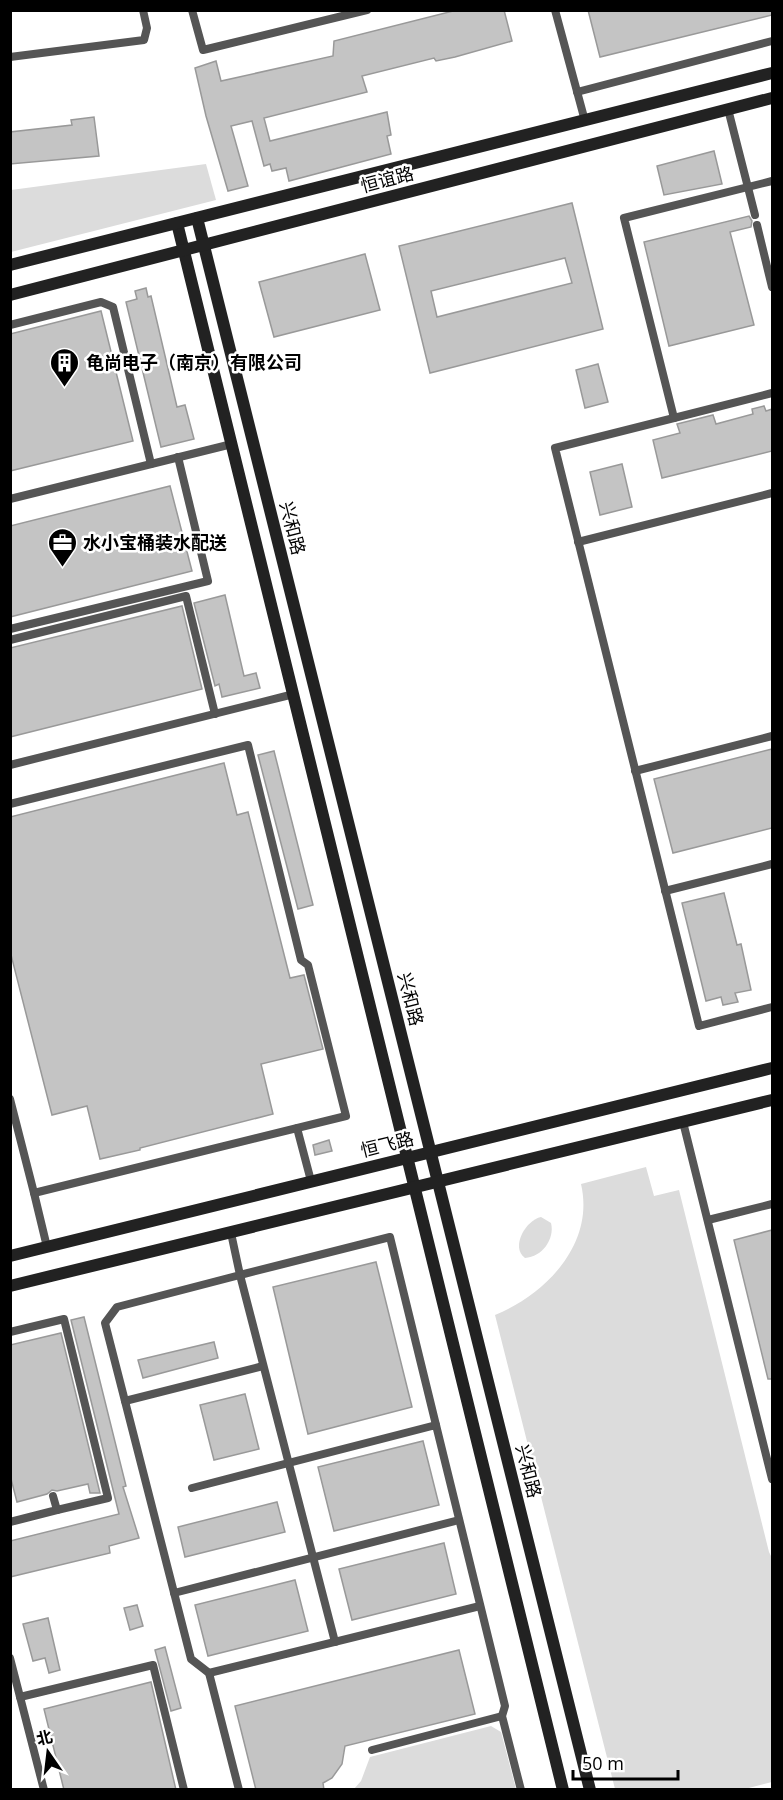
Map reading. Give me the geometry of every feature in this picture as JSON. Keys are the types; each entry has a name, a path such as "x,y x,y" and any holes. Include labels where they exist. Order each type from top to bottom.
{"main road":[{"name":"恒谊路","path":"10,265 772,73"},
{"name":"恒谊路","path":"10,295 772,98"},
{"name":"兴和路","path":"197,218 590,1790"},
{"path":"177,223 563,1790"},
{"name":"恒飞路","path":"10,1256 772,1068"},
{"path":"10,1286 772,1100"}],"lane":[{"path":"10,57 144,40 147,28 143,10"},
{"path":"192,10 203,50 367,10"},
{"path":"555,10 585,121"},
{"path":"577,92 772,41"},
{"path":"728,109 755,214"},
{"path":"674,418 624,218 772,181"},
{"path":"757,225 772,287"},
{"path":"10,325 101,303 113,307 151,464"},
{"path":"772,393 555,448 699,1026 772,1007"},
{"path":"10,499 232,444"},
{"path":"10,629 208,581 178,457"},
{"path":"578,542 772,493"},
{"path":"10,640 186,596 215,714"},
{"path":"10,765 294,694"},
{"path":"635,771 772,736"},
{"path":"10,804 248,745 301,960 308,964 346,1116 34,1193"},
{"path":"665,891 772,864"},
{"path":"10,1100 46,1247"},
{"path":"683,1122 772,1479"},
{"path":"297,1128 310,1181"},
{"path":"708,1220 772,1204"},
{"path":"231,1233 335,1642"},
{"path":"239,1790 209,1673 191,1659 105,1323 117,1307 390,1238 505,1706 502,1716 521,1790"},
{"path":"10,1332 64,1319 108,1498 10,1522"},
{"path":"125,1401 263,1366"},
{"path":"192,1488 436,1425"},
{"path":"53,1496 57,1510"},
{"path":"174,1593 459,1520"},
{"path":"209,1673 480,1606"},
{"path":"10,1658 44,1790"},
{"path":"20,1697 153,1665 184,1790"},
{"path":"372,1750 502,1716"}],"shaded area":[{"path":"206,164 216,200 11,252 11,190"},
{"path":"646,1167 654,1196 679,1190 772,1558 772,1782 741,1790 615,1789 495,1315 532,1294 562,1264 581,1227 583,1206 581,1184"},
{"path":"541,1217 551,1223 549,1241 542,1251 525,1258 519,1247 522,1234 530,1223"},
{"path":"491,1726 501,1732 516,1789 354,1789 361,1781 370,1757"}],"building":[{"path":"457,10 504,10 512,41 455,57 436,61 434,58 362,76 367,92 264,118 270,141 387,112 391,135 387,136 391,154 289,181 286,168 272,171 270,164 264,166 252,121 231,126 248,186 228,191 206,116 195,68 216,61 221,81 333,56 334,41"},
{"path":"588,10 772,10 772,15 600,57"},
{"path":"94,117 99,156 10,164 10,132 72,125 71,120"},
{"path":"714,151 722,184 664,195 657,166"},
{"path":"572,203 603,329 430,373 399,246","holes":["565,258 572,283 437,317 431,291"]},
{"path":"749,216 752,221 751,227 730,232 754,325 669,346 644,242"},
{"path":"365,254 380,310 274,337 259,282"},
{"path":"146,288 148,297 151,296 177,407 185,405 194,439 161,447 126,302 137,299 135,291"},
{"name":"龟尚电子（南京）有限公司","path":"101,311 133,441 10,471 10,334"},
{"path":"598,364 608,402 585,408 576,370"},
{"path":"764,406 766,411 772,409 772,451 662,478 653,440 680,433 677,424 713,415 716,424 753,414 752,409"},
{"path":"622,464 632,507 600,515 590,472"},
{"path":"170,486 192,571 10,617 10,526"},
{"path":"225,595 244,676 256,673 260,688 222,697 219,684 215,686 194,603"},
{"path":"182,606 202,689 10,737 10,648"},
{"path":"772,749 772,828 673,853 654,779"},
{"path":"274,751 313,905 298,909 258,755"},
{"path":"224,763 237,815 248,812 290,978 304,975 323,1049 261,1064 273,1114 100,1159 87,1106 52,1115 10,951 10,817"},
{"path":"724,893 737,945 741,944 751,990 735,993 738,1002 723,1005 721,997 706,1001 682,903"},
{"path":"329,1140 332,1151 315,1155 313,1145"},
{"path":"772,1230 772,1379 768,1379 734,1240"},
{"path":"376,1262 412,1407 308,1434 273,1287"},
{"path":"84,1317 126,1486 123,1487 139,1538 109,1546 110,1553 10,1577 10,1541 119,1514 71,1320"},
{"path":"61,1333 100,1493 90,1493 88,1484 57,1491 52,1490 47,1494 17,1502 10,1475 10,1345"},
{"path":"214,1342 218,1358 143,1378 138,1360"},
{"path":"245,1394 259,1449 214,1460 200,1405"},
{"path":"423,1441 439,1505 334,1531 318,1467"},
{"path":"277,1502 285,1532 185,1557 178,1527"},
{"path":"444,1543 456,1594 352,1620 339,1569"},
{"path":"295,1580 308,1631 208,1656 195,1605"},
{"path":"137,1605 143,1626 130,1630 124,1608"},
{"path":"48,1618 60,1670 49,1673 45,1658 33,1661 23,1624"},
{"path":"165,1647 181,1708 171,1711 155,1650"},
{"path":"459,1650 475,1714 345,1746 342,1764 332,1778 323,1783 324,1790 256,1790 235,1706"},
{"path":"151,1682 176,1790 64,1790 44,1709"}],"place":[{"name":"龟尚电子（南京）有限公司","path":"65,388"},
{"name":"水小宝桶装水配送","path":"62,568"}]}
